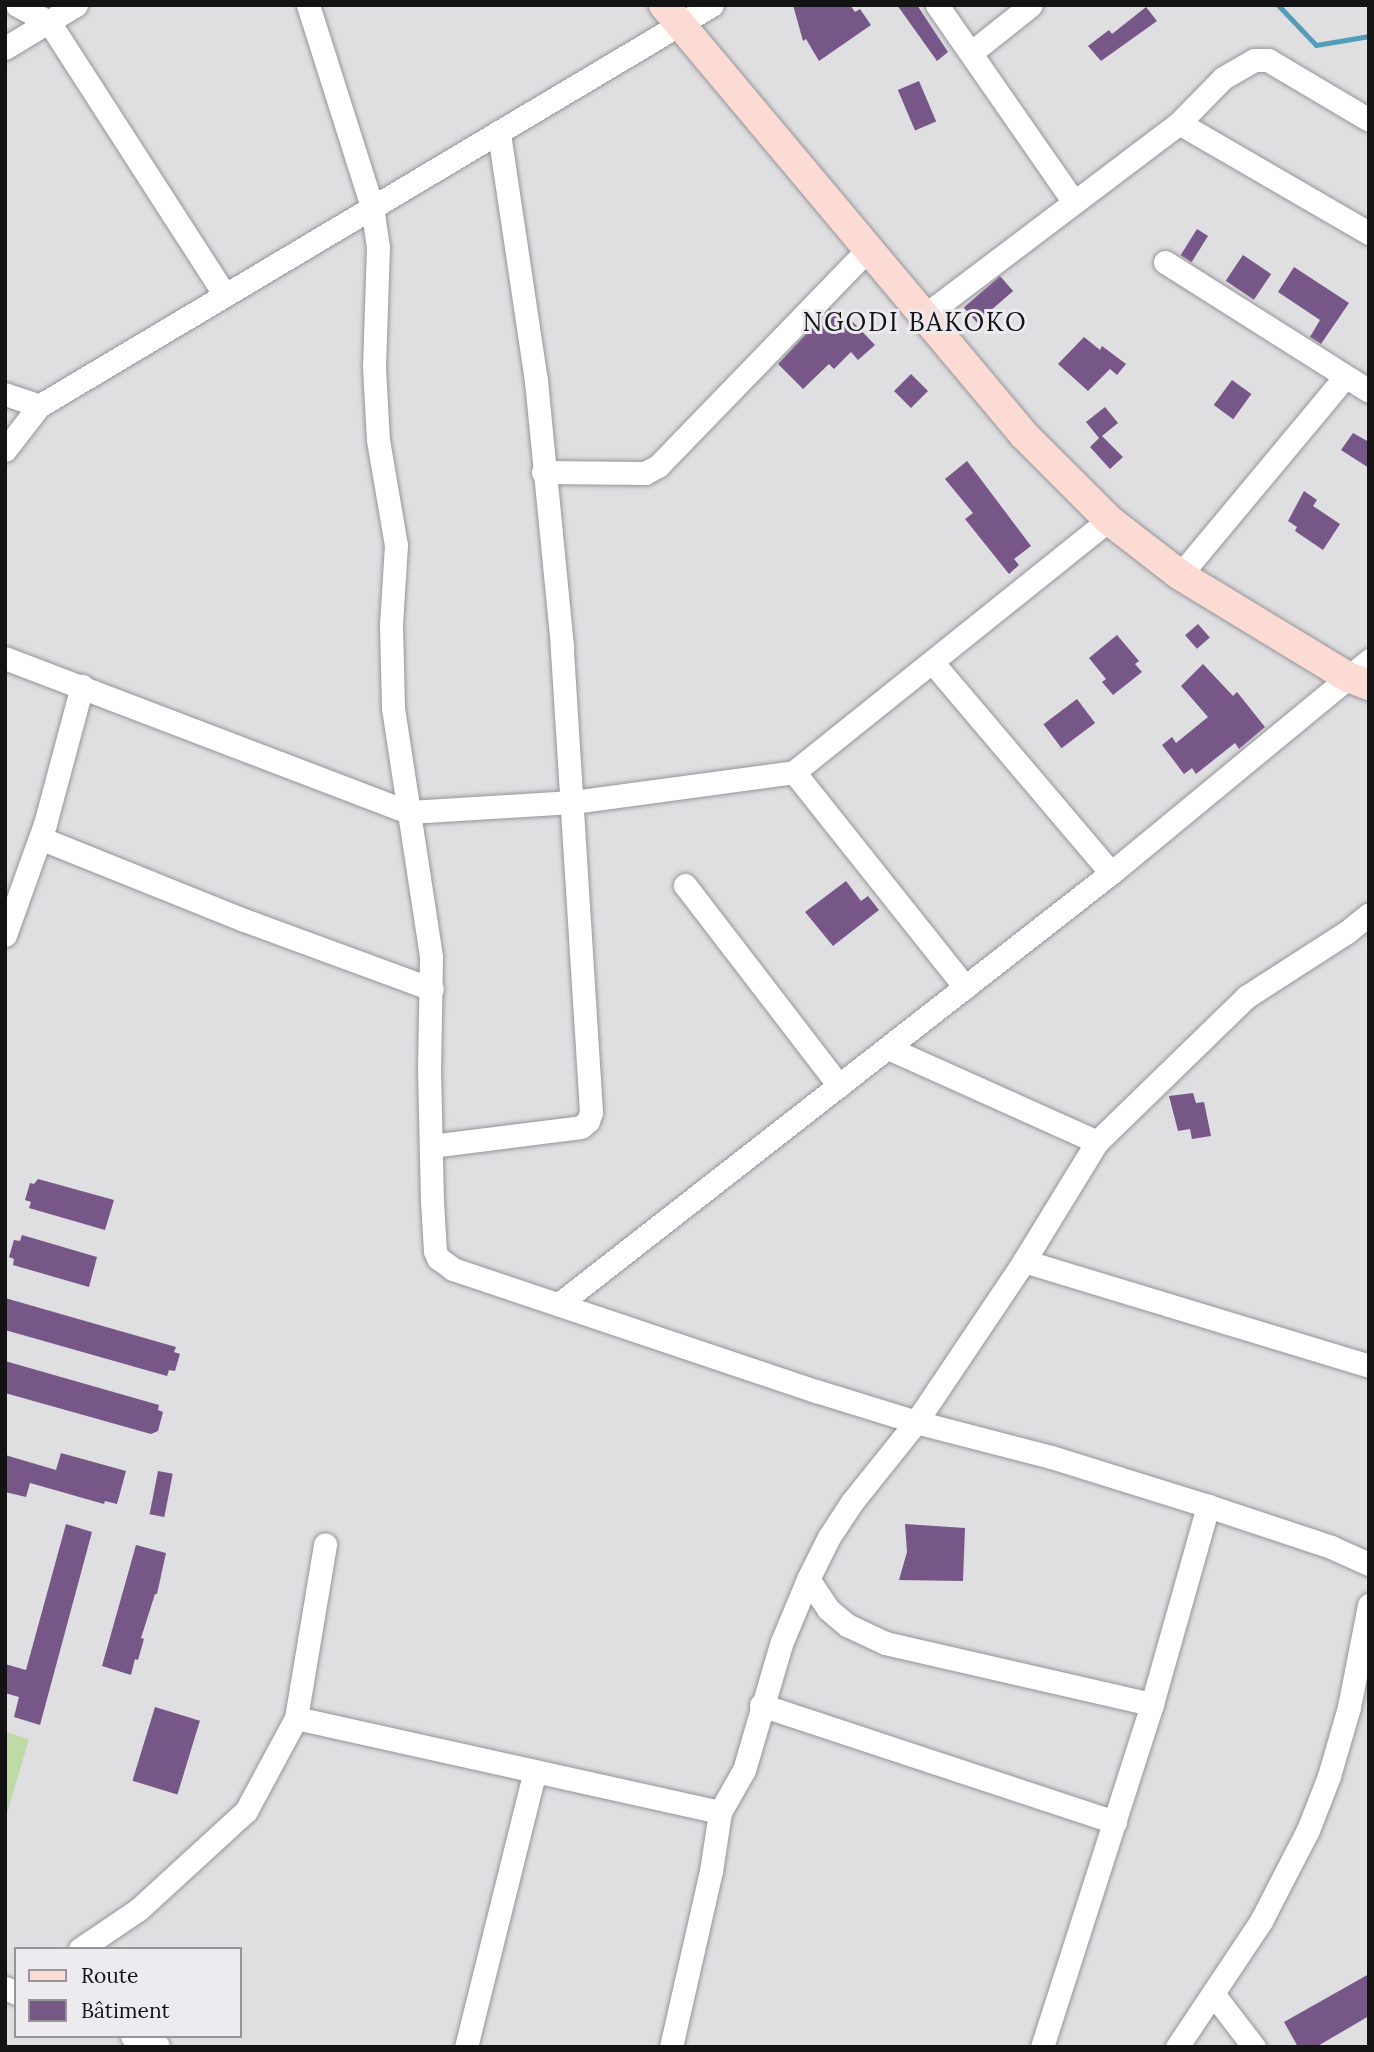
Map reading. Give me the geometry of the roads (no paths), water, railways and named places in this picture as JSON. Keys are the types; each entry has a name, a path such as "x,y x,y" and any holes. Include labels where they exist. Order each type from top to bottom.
{"main road":[{"path":"672,15 1024,435 1109,520 1180,575 1362,674"}],"street":[{"path":"17,5 49,22 225,295"},
{"path":"5,48 76,5"},
{"path":"308,5 372,207 378,247 374,367 378,440 396,545 391,625 393,708 426,908 432,989 431,1146 435,1251 438,1258 453,1269 916,1422 1051,1457 1208,1506 1331,1547 1369,1564"},
{"path":"5,450 39,406 499,132 672,15 712,5"},
{"path":"937,5 1074,202"},
{"path":"972,52 1031,5"},
{"path":"924,316 1179,123 1223,78 1254,60 1268,60 1369,120"},
{"path":"1179,123 1369,233"},
{"path":"431,1146 581,1127 589,1121 591,1112 562,646 536,381 499,132"},
{"path":"543,472 645,473 658,466 868,249"},
{"path":"1165,262 1369,391"},
{"path":"1180,575 1345,377"},
{"path":"5,394 39,406"},
{"path":"5,658 409,812 573,802 794,772 1109,520"},
{"path":"933,663 1111,873"},
{"path":"559,1304 1362,674"},
{"path":"5,935 40,838 82,686"},
{"path":"794,772 965,987"},
{"path":"40,838 244,920 432,989"},
{"path":"685,885 839,1086"},
{"path":"671,2047 711,1871 720,1812 744,1770 761,1705 808,1579 852,1502 916,1422 1024,1261 1097,1142 1246,997 1347,933 1369,915"},
{"path":"888,1048 1097,1142"},
{"path":"1024,1261 1369,1366"},
{"path":"1042,2047 1153,1704 1208,1506"},
{"path":"83,1947 139,1909 246,1811 296,1718 325,1545"},
{"path":"808,1579 828,1609 847,1625 885,1643 1153,1704"},
{"path":"1177,2047 1261,1922 1308,1830 1329,1776 1349,1707 1369,1605"},
{"path":"761,1705 1115,1822"},
{"path":"296,1718 720,1812"},
{"path":"466,2047 535,1771"},
{"path":"1214,1995 1254,2047"},
{"path":"138,2038 157,2045"}],"waterway":[{"path":"1278,5 1316,45 1369,36"}],"district":[{"name":"NGODI BAKOKO","path":"915,322"}]}
